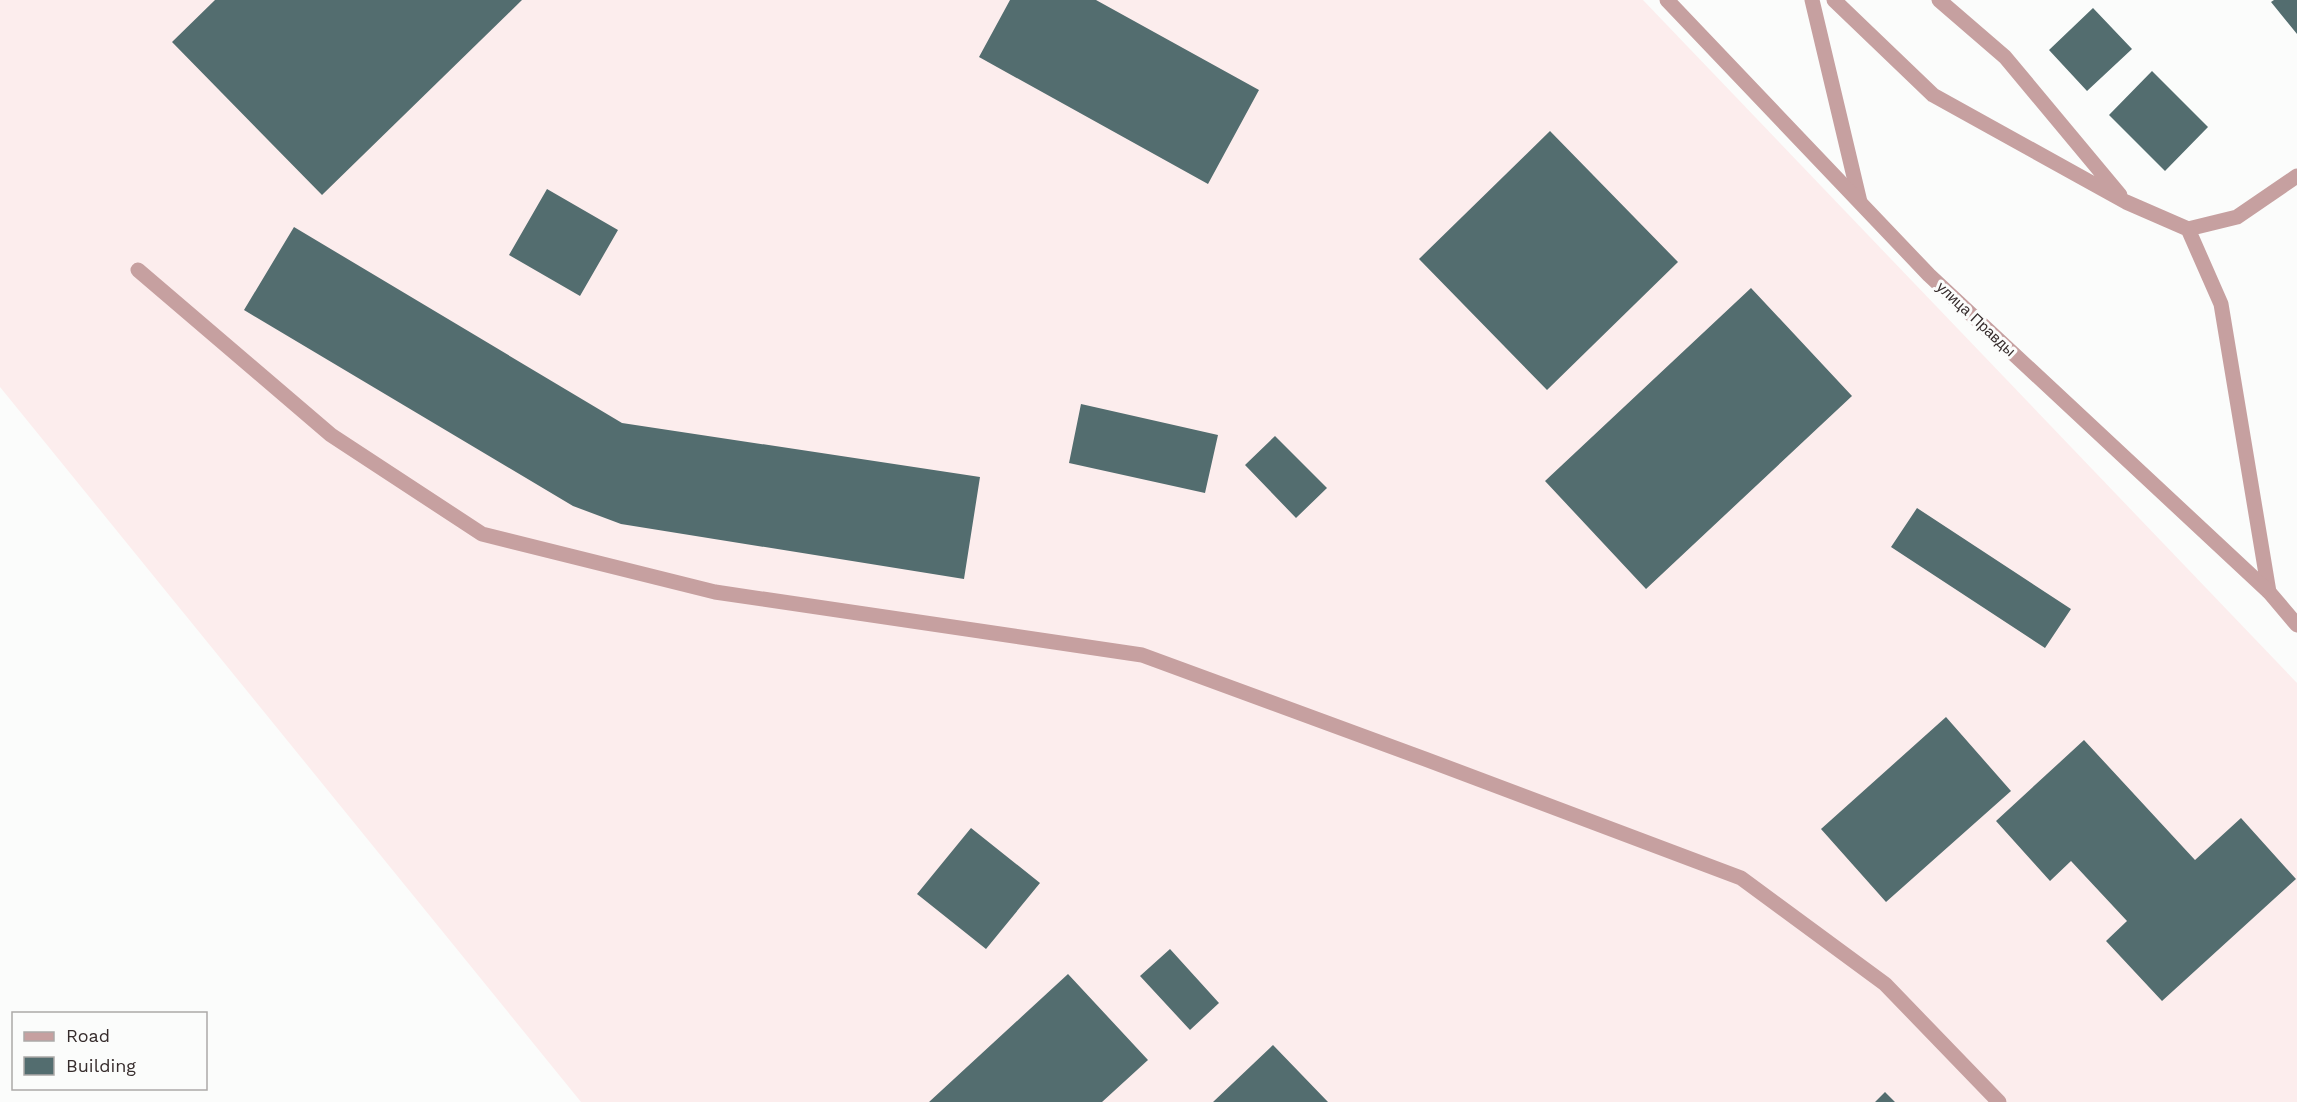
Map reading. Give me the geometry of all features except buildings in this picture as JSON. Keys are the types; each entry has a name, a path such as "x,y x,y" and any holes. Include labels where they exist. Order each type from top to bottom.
{"street":[{"name":"улица Правды","path":"1667,0 1929,275 2269,592 2297,626"},
{"path":"1812,0 1860,202"},
{"path":"1834,0 1933,95 2126,202 2188,230 2237,217 2297,176"},
{"path":"1939,0 2005,57 2126,202"},
{"path":"2188,230 2221,304 2269,592"},
{"path":"138,270 331,435 482,534 715,592 1142,655 1447,767 1741,878 1885,984 1999,1102"}],"shaded area":[{"path":"0,0 1643,0 2297,683 2297,1102 581,1102 0,387"}]}
